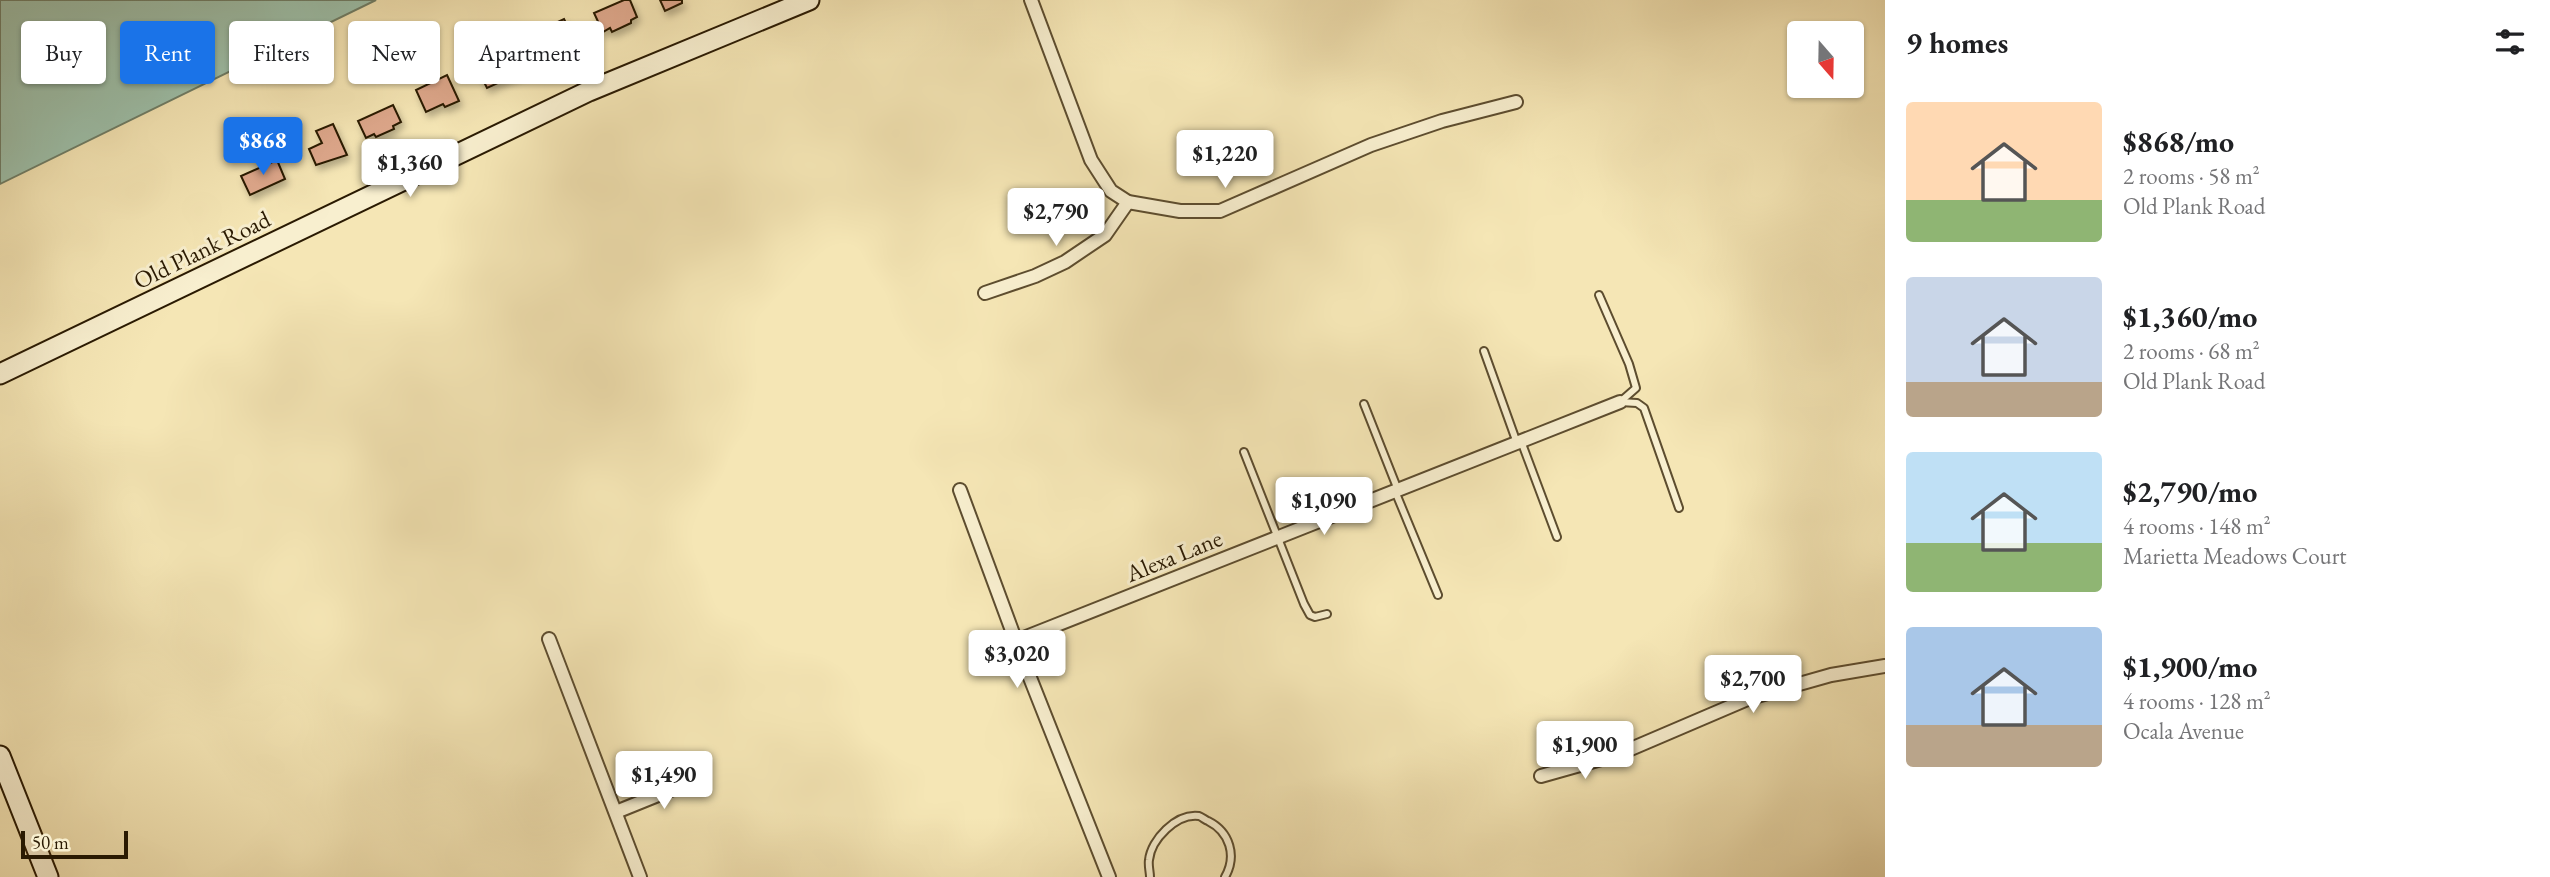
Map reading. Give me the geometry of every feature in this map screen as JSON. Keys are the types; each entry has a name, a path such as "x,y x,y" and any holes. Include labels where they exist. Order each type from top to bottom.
{"street":[{"name":"Old Plank Road","path":"0,374 589,91 809,0"},
{"path":"1031,0 1091,160 1111,191 1128,202 1180,211 1220,211 1371,145 1442,121 1516,102"},
{"path":"985,293 1035,276 1065,262 1105,235 1128,202"},
{"name":"Alexa Lane","path":"1016,641 1620,402"},
{"path":"960,490 1109,877"},
{"path":"549,639 640,877"},
{"path":"1541,776 1619,754 1750,698 1831,675 1885,666"},
{"path":"0,755 48,877"},
{"path":"616,812 700,778"}],"lane":[{"path":"1599,295 1636,387 1620,402"},
{"path":"1484,351 1557,537"},
{"path":"1620,402 1637,403 1644,408 1679,508"},
{"path":"1363,404 1438,595"},
{"path":"1244,452 1304,604 1310,615 1315,617 1327,614"},
{"path":"1150,877 1149,859 1159,836 1180,819 1198,816 1216,825 1225,834 1231,847 1232,858 1225,877"}],"shaded area":[{"path":"0,0 376,0 333,21 229,21 229,72 215,79 215,21 120,21 120,84 204,84 0,184"}],"building":[{"path":"630,0 637,17 612,32 610,28 604,31 604,21 598,21 594,13"},
{"path":"660,0 682,0 682,3 665,11"},
{"path":"447,75 459,101 445,107 443,104 426,112 416,90 428,84 440,84 440,78"},
{"path":"393,105 401,122 393,126 394,129 376,137 374,134 366,138 358,121"},
{"path":"333,124 347,155 316,165 309,149 322,143 316,131"},
{"path":"277,160 285,179 250,195 241,176"}]}
